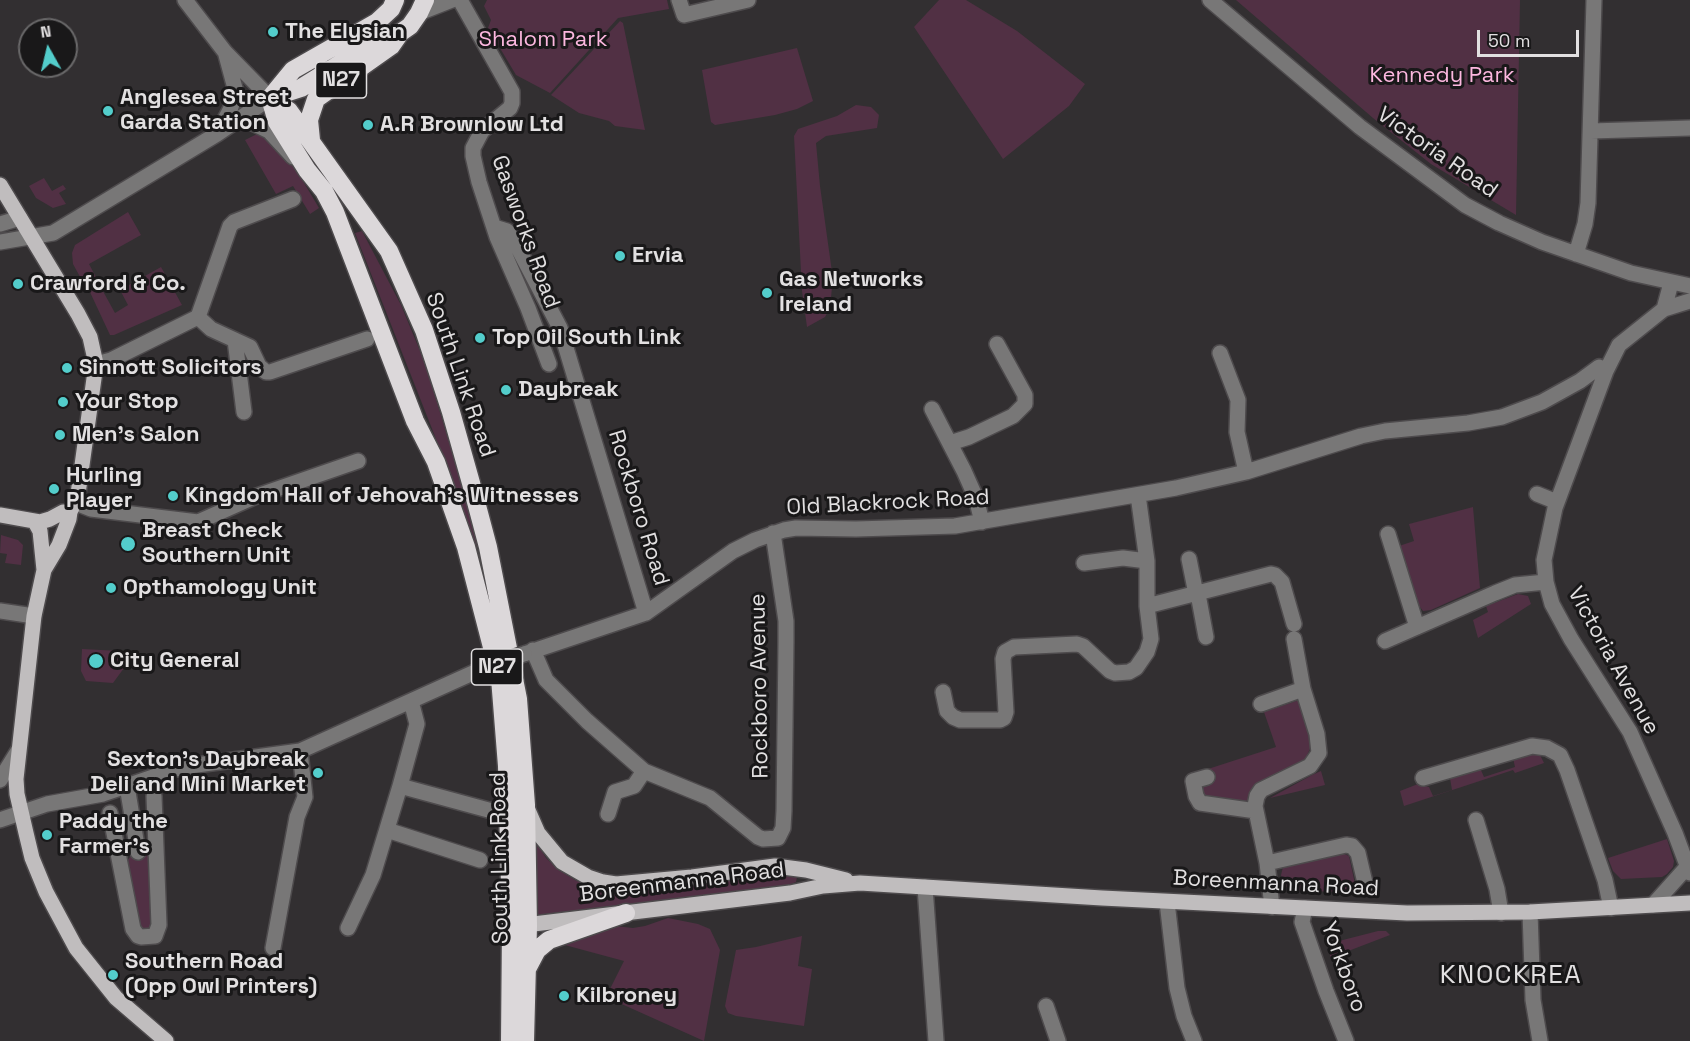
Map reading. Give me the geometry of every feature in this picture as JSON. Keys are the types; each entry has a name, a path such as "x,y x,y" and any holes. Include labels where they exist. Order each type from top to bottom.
{"highway":[{"name":"N27","path":"270,98 293,70 377,22 391,9 395,0"},
{"name":"N27","path":"270,98 301,88 382,38 400,33 410,26 422,7"},
{"name":"N27","path":"311,142 309,120 316,99 391,46 400,33"},
{"name":"N27","path":"270,98 289,111 311,142"},
{"name":"N27","path":"270,98 277,122 307,170 324,191 345,234 415,421 436,462 466,547 500,678 519,926 510,1041"},
{"name":"South Link Road","path":"311,142 389,251 424,330 451,412 488,547 518,699 526,805 519,926 526,970 525,1041"},
{"path":"526,970 537,950 549,940 626,913"}],"main road":[{"path":"0,185 90,337 96,364 80,482 59,545 44,570"},
{"path":"0,514 35,522 45,521 73,507"},
{"path":"35,522 40,531 44,570 34,616 16,784 32,858 46,892 76,948 116,998 166,1041"},
{"name":"Boreenmanna Road","path":"526,805 538,833 562,862 588,877 603,882 616,884 780,866 860,883"},
{"name":"Boreenmanna Road","path":"519,926 860,883 1167,902 1407,913 1530,912 1690,903"}],"street":[{"path":"0,242 52,233 217,134 270,98 225,52 185,0"},
{"path":"422,7 452,0"},
{"name":"Gasworks Road","path":"460,0 512,92 510,108 482,131 472,148 476,172 494,227 549,364"},
{"path":"682,7 748,0"},
{"name":"Victoria Road","path":"1210,0 1360,127 1448,194 1474,210 1515,231 1576,254 1631,273 1690,286"},
{"path":"1576,254 1587,215 1594,0"},
{"path":"217,134 231,110 236,92 225,52"},
{"path":"242,118 269,131 307,170"},
{"path":"1591,131 1690,128"},
{"path":"96,364 111,360 198,317 230,226 234,222 293,199"},
{"path":"0,224 20,218"},
{"name":"Rockboro Road","path":"494,227 507,231 517,246 560,328 646,613"},
{"path":"1664,309 1671,283"},
{"path":"1606,371 1619,345 1664,309 1690,301"},
{"path":"198,317 211,328 250,347 262,370 270,372 367,339"},
{"path":"235,340 244,412"},
{"path":"950,443 969,437 1013,416 1025,404 1025,395 997,344"},
{"path":"1220,353 1238,400 1237,432 1246,472"},
{"name":"Old Blackrock Road","path":"0,820 47,804 103,794 182,767 300,751 486,667 646,613 717,561 773,533 796,528 877,529 955,526 1138,495 1246,472 1368,434 1502,417 1538,404 1580,381 1599,367 1606,371"},
{"name":"Victoria Avenue","path":"1606,371 1557,502 1544,560 1546,582 1552,604 1630,732 1689,870 1653,905"},
{"path":"1580,381 1599,392"},
{"path":"932,409 976,498 982,522"},
{"path":"73,507 198,522 254,497 358,461"},
{"path":"1538,494 1557,502"},
{"path":"943,692 947,711 953,717 960,720 1000,720 1006,716 1003,659 1005,652 1014,647 1077,644 1083,646 1110,670 1119,673 1129,672 1136,668 1147,652 1151,639 1147,606 1147,561 1138,495"},
{"name":"Rockboro Avenue","path":"773,533 786,621 784,811 783,828 778,838"},
{"path":"1388,534 1416,627"},
{"path":"1084,563 1123,558 1147,561"},
{"path":"1188,560 1206,638"},
{"path":"1147,606 1271,574 1282,582 1294,631 1303,689 1317,734 1319,753 1310,765 1261,790 1256,800 1256,811 1268,863 1272,907"},
{"path":"1385,641 1510,587 1546,582"},
{"path":"0,611 34,616"},
{"name":"Boreenmanna Road","path":"528,652 546,680 587,721 644,771 710,798 758,837 778,838"},
{"path":"1261,704 1303,689"},
{"path":"348,928 362,883 387,830 400,786 417,724 411,701"},
{"path":"1423,778 1532,746 1547,747 1556,752 1563,758 1605,880 1611,908"},
{"path":"0,780 18,751"},
{"path":"273,948 297,817 305,797 300,751"},
{"path":"608,814 615,792 634,786 644,771"},
{"path":"1207,777 1192,782 1200,803 1256,811"},
{"path":"127,786 138,852"},
{"path":"400,786 492,811"},
{"path":"110,813 133,929 138,936 155,936 159,925 154,796"},
{"path":"1476,820 1497,889 1501,913"},
{"path":"387,830 480,860"},
{"path":"1268,863 1346,845 1352,846 1358,853 1366,887"},
{"path":"117,854 156,850"},
{"path":"925,887 936,1041"},
{"path":"1167,902 1177,988 1184,1016 1194,1041"},
{"name":"Yorkboro","path":"1305,908 1302,922 1346,1041"},
{"path":"1530,912 1533,1000 1540,1041"},
{"path":"1046,1006 1058,1041"}],"green space":[{"name":"Shalom Park","path":"487,0 667,0 669,9 618,18 550,93 516,75 488,28 491,20 484,6"},
{"path":"939,0 966,0 1017,31 1085,84 1069,106 1003,159 914,27"},
{"name":"Kennedy Park","path":"1236,0 1520,0 1516,215 1431,164 1373,118"},
{"path":"620,21 623,23 645,130 615,126 609,121 579,113 551,95"},
{"path":"797,48 813,101 797,109 775,115 715,125 711,122 702,70"},
{"path":"856,105 871,107 879,115 877,128 826,136 816,143 832,287 830,308 825,317 807,327 802,291 794,136 798,129 837,116"},
{"path":"257,134 263,135 294,166 319,208 310,214 293,186 276,194 245,140"},
{"path":"44,178 52,191 63,185 66,189 59,193 66,204 53,208 36,198 29,186"},
{"path":"128,212 141,235 89,264 97,279 85,286 73,264 72,253 75,245"},
{"path":"362,231 401,305 425,363 480,544 476,547 451,477 355,233"},
{"path":"161,267 182,305 110,335 89,290 99,284 115,313 128,305 120,290"},
{"path":"1473,507 1480,588 1431,610 1423,611 1417,603 1399,546 1414,541 1409,524"},
{"path":"1,535 18,540 23,545 21,565 5,563 7,554 0,553"},
{"path":"1518,594 1528,596 1531,604 1478,638 1473,620 1488,612 1486,606"},
{"path":"82,649 120,651 118,667 124,668 113,683 86,681 81,671"},
{"path":"1299,700 1312,744 1306,758 1261,782 1253,789 1249,800 1243,802 1202,796 1201,785 1211,779 1208,769 1276,747 1264,712"},
{"path":"1530,752 1540,755 1544,763 1515,773 1513,770 1404,806 1400,791 1418,784 1429,787 1433,796 1452,790 1450,778 1480,768 1484,777 1515,767 1513,758"},
{"path":"1321,771 1325,785 1270,798 1312,775"},
{"path":"1667,839 1674,861 1673,867 1662,877 1621,879 1613,871 1608,858"},
{"path":"535,840 546,858 559,870 575,880 601,888 635,889 706,884 762,873 796,874 797,877 796,882 788,885 536,915"},
{"path":"1342,853 1349,856 1357,893 1291,890 1282,884 1283,867"},
{"path":"149,855 156,926 141,933 126,863 130,857"},
{"path":"668,918 710,929 720,950 704,1041 606,997 624,961 561,944 615,926 633,928"},
{"path":"1386,931 1390,935 1330,958 1330,949 1339,941"},
{"path":"802,936 798,966 812,969 804,1026 728,1013 725,1006 736,950"}],"place":[{"name":"The Elysian","path":"273,32"},
{"name":"Anglesea Street Garda Station","path":"108,111"},
{"name":"A.R Brownlow Ltd","path":"368,125"},
{"name":"Ervia","path":"620,256"},
{"name":"Crawford & Co.","path":"18,284"},
{"name":"Gas Networks Ireland","path":"767,293"},
{"name":"Top Oil South Link","path":"480,338"},
{"name":"Sinnott Solicitors","path":"67,368"},
{"name":"Daybreak","path":"506,390"},
{"name":"Your Stop","path":"63,402"},
{"name":"Men's Salon","path":"60,435"},
{"name":"Hurling Player","path":"54,489"},
{"name":"Kingdom Hall of Jehovah's Witnesses","path":"173,496"},
{"name":"Breast Check Southern Unit","path":"128,544"},
{"name":"Opthamology Unit","path":"111,588"},
{"name":"City General","path":"96,661"},
{"name":"Sexton's Daybreak Deli and Mini Market","path":"318,773"},
{"name":"Paddy the Farmer’s","path":"47,835"},
{"name":"Southern Road (Opp Owl Printers)","path":"113,975"},
{"name":"Kilbroney","path":"564,996"}],"district":[{"name":"KNOCKREA","path":"1511,976"}]}
